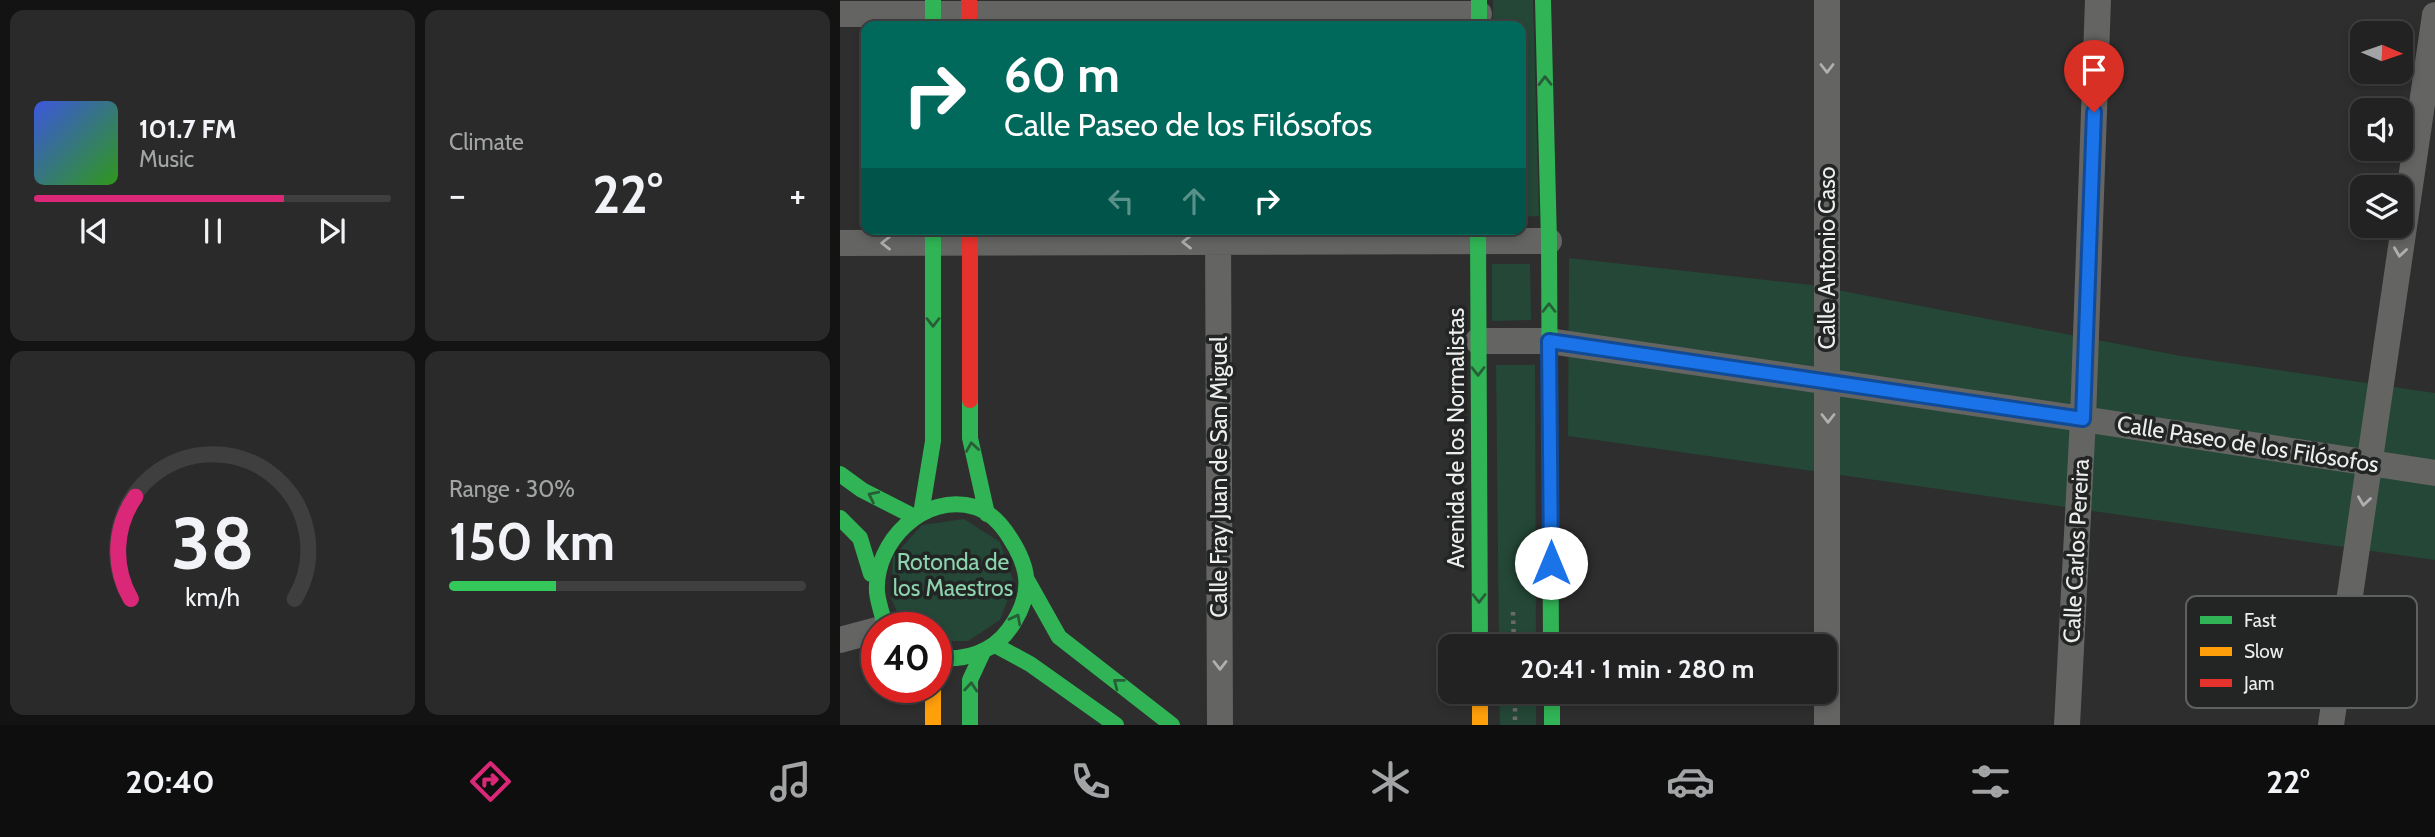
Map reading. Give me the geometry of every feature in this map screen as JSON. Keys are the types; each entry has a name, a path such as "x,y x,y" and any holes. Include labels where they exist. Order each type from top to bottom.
{"street":[{"path":"1544,0 1549,241 1551,634"},
{"name":"Calle Antonio Caso","path":"1827,0 1827,725"},
{"name":"Calle Carlos Pereira","path":"2067,725 2083,419 2098,0"},
{"path":"840,14 1479,13"},
{"path":"2350,596 2435,15"},
{"path":"840,243 933,236 1218,235 1478,235 1549,241"},
{"name":"Calle Fray Juan de San Miguel","path":"1218,235 1220,725"},
{"name":"Avenida de los Normalistas","path":"1478,235 1480,634"},
{"path":"916,511 933,441 933,236"},
{"path":"970,236 970,438 987,514"},
{"name":"Calle Paseo de los Filósofos","path":"1478,341 1549,341 2435,473"},
{"path":"840,474 862,490 916,511"},
{"path":"876,612 871,593 871,574 877,551 890,530 916,511 944,503 967,505 987,514 1005,528 1017,543 1024,561 1027,580 1025,599 1019,617 1009,632 989,649 970,680 970,725"},
{"path":"840,517 860,538 871,574"},
{"path":"1027,580 1059,637 1172,725"},
{"path":"840,639 861,634"},
{"path":"952,659 961,659 989,649 1030,664 1116,725"},
{"path":"933,703 933,725"},
{"path":"1480,704 1480,725"},
{"path":"1552,704 1552,725"}],"path":[{"path":"1515,704 1515,725"}],"green space":[{"path":"1493,0 1533,0 1539,216 1526,217 1526,21 1493,21"},
{"path":"1569,258 1811,285 2181,356 2435,393 2435,560 1568,436"},
{"path":"1492,264 1530,264 1531,320 1492,321"},
{"path":"1496,365 1535,365 1536,634 1499,634"},
{"name":"Rotonda de los Maestros","path":"964,519 1000,542 1014,583 1000,620 968,641 952,641 952,612 897,612 891,598 893,557 922,525"},
{"path":"1499,704 1536,704 1536,725 1500,725"}],"traffic: fast":[{"path":"933,0 933,21"},
{"path":"1479,0 1479,21"},
{"path":"1543,0 1549,241 1551,634"},
{"path":"922,508 933,441 933,235"},
{"path":"1478,235 1480,634"},
{"path":"970,400 970,438 987,514"},
{"path":"840,474 862,490 909,514"},
{"path":"882,612 877,592 878,573 893,539 906,525 921,514 956,504 986,512 1003,528 1021,559 1026,579 1024,600 1014,622 999,640 981,652 952,659"},
{"path":"840,518 860,538 871,574"},
{"path":"1027,580 1059,637 1172,725"},
{"path":"995,645 1030,664 1116,725"},
{"path":"970,725 970,680 983,652"},
{"path":"1552,704 1552,725"}],"traffic: slow":[{"path":"933,703 933,725"},
{"path":"1480,704 1480,725"}],"traffic: jam":[{"path":"969,0 969,21"},
{"path":"970,235 970,400"}],"route":[{"path":"1551,563 1549,341 2083,419 2094,112"}]}
